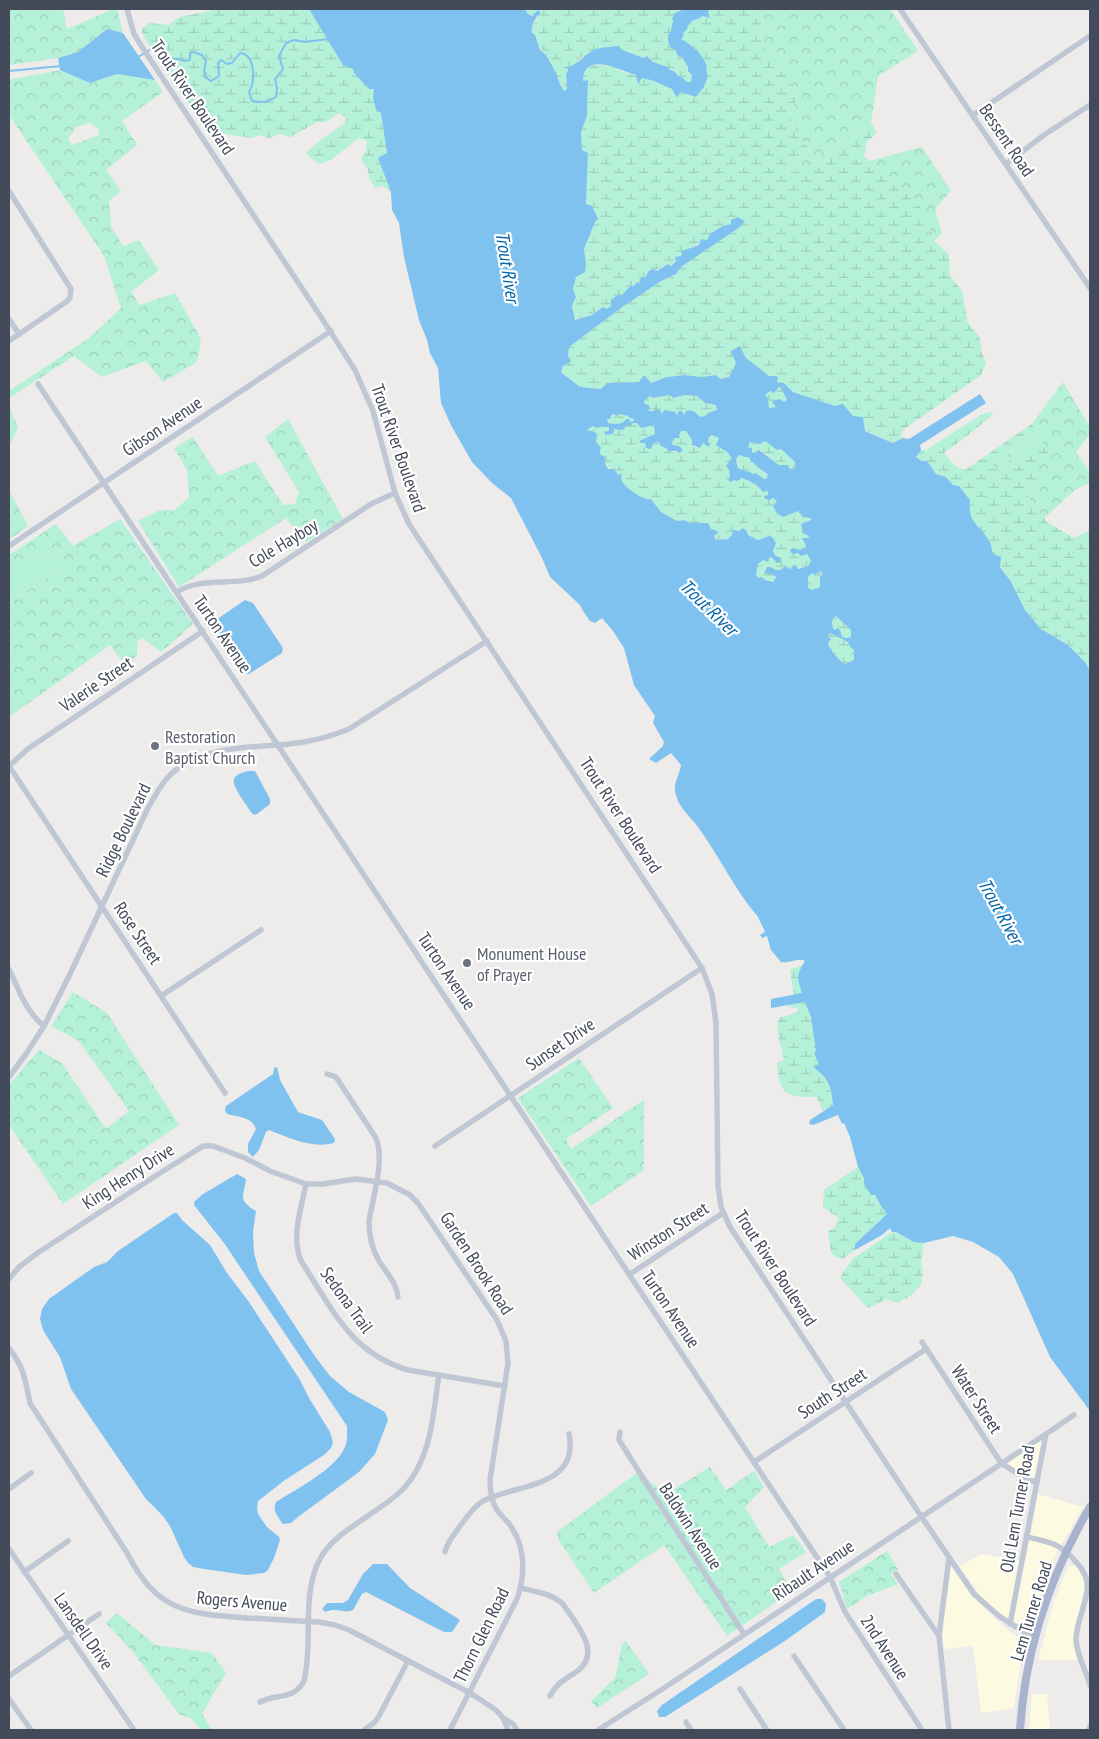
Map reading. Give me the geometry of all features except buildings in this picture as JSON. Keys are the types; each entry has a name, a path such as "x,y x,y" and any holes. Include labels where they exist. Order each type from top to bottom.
{"main road":[{"name":"Lem Turner Road","path":"1020,1730 1028,1670 1046,1601 1066,1550 1090,1507"}],"street":[{"name":"Trout River Boulevard","path":"127,9 134,34 355,370 368,399 396,492 409,524 702,968 712,994 716,1023 717,1174 719,1198 723,1213 738,1239 974,1594 986,1606 1010,1624 1035,1639"},
{"name":"Bessent Road","path":"900,9 1090,288"},
{"path":"973,115 1090,36"},
{"path":"1006,164 1044,135 1090,104"},
{"path":"9,191 69,284 71,294 66,302 9,341"},
{"path":"9,319 19,334"},
{"name":"Gibson Avenue","path":"9,546 331,331"},
{"name":"Turton Avenue","path":"38,384 830,1577"},
{"name":"Cole Hayboy","path":"177,592 185,587 195,585 253,580 262,576 371,504 396,492"},
{"name":"Valerie Street","path":"9,766 29,748 203,631"},
{"name":"Ridge Boulevard","path":"9,1077 44,1026 148,808 163,782 171,774 190,761 214,751 326,737 349,729 487,641"},
{"name":"Rose Street","path":"9,766 225,1093"},
{"path":"161,996 261,930"},
{"name":"Sunset Drive","path":"435,1146 702,968"},
{"path":"9,969 34,1017 44,1026"},
{"path":"327,1074 336,1077 376,1138 380,1152 369,1221 370,1238 378,1258 397,1288 398,1297"},
{"name":"King Henry Drive","path":"10,1277 39,1252 204,1146 213,1146 270,1171"},
{"name":"Garden Brook Road","path":"270,1171 306,1184 324,1184 356,1179 387,1183 410,1195 418,1203 497,1320 508,1352 505,1386 490,1480 491,1498"},
{"name":"Sedona Trail","path":"306,1184 296,1236 297,1252 345,1328 362,1346 384,1362 408,1370 505,1386"},
{"name":"Winston Street","path":"630,1274 723,1213"},
{"name":"Water Street","path":"922,1342 1001,1463 1026,1479 1036,1482"},
{"name":"Rogers Avenue","path":"9,1348 20,1363 30,1403 138,1573 158,1595 176,1606 199,1614 336,1625 470,1693 489,1705 503,1718 513,1724 517,1730"},
{"name":"South Street","path":"754,1462 926,1349"},
{"path":"260,1702 270,1697 289,1695 301,1687 306,1675 311,1585 314,1572 327,1548 342,1534 390,1500 414,1476 423,1459 428,1442 439,1375"},
{"name":"Old Lem Turner Road","path":"1010,1624 1046,1434 1074,1415"},
{"name":"Baldwin Avenue","path":"620,1432 620,1440 650,1489 744,1634"},
{"path":"445,1552 447,1544 478,1504 545,1481 559,1472 569,1455 571,1444 569,1434"},
{"name":"Ribault Avenue","path":"598,1730 1046,1434"},
{"path":"9,1489 31,1473"},
{"name":"Thorn Glen Road","path":"450,1730 521,1588 524,1567 518,1538 497,1510 491,1498"},
{"path":"1027,1537 1047,1541 1066,1550 1082,1568 1087,1581 1087,1593 1076,1639 1077,1650 1090,1685"},
{"path":"24,1572 68,1541"},
{"name":"Lansdell Drive","path":"9,1549 134,1730"},
{"path":"949,1558 938,1636 949,1730"},
{"path":"896,1574 938,1636"},
{"name":"2nd Avenue","path":"830,1577 845,1612 922,1730"},
{"path":"521,1588 558,1599 588,1644 587,1659 584,1665 554,1687 550,1696"},
{"path":"9,1676 99,1614"},
{"path":"794,1656 844,1730"},
{"path":"364,1730 379,1716 408,1661"},
{"path":"740,1689 767,1730"},
{"path":"9,1699 31,1730"},
{"name":"Rogers Avenue","path":"503,1718 508,1730"},
{"path":"686,1722 691,1730"},
{"path":"609,1723 613,1730"},
{"path":"1089,1730 1090,1726"}],"shaded area":[{"path":"1042,1440 1034,1478 1016,1471 1008,1464 1009,1460"},
{"path":"1038,1494 1083,1507 1056,1554 1030,1624 1026,1627 1007,1618 992,1607 979,1594 959,1566 982,1554 1025,1562"},
{"path":"1069,1565 1078,1567 1084,1577 1085,1587 1074,1634 1074,1645 1078,1660 1038,1660 1054,1601"},
{"path":"951,1567 972,1596 1005,1628 1024,1641 1014,1708 981,1713 973,1646 944,1649 942,1630"},
{"path":"1032,1694 1047,1694 1050,1730 1029,1730"}],"green space":[{"path":"9,9 63,9 67,29 117,9 123,33 107,29 78,52 58,58 9,65"},
{"path":"213,9 309,9 333,46 353,69 375,89 381,112 387,153 379,159 391,192 383,186 375,188 369,178 368,170 361,159 366,150 367,141 359,138 332,159 320,164 306,153 319,141 344,124 346,118 339,113 326,122 317,122 291,137 280,134 269,138 260,135 252,138 218,133 209,114 192,107 174,84 141,30 149,23 168,25 180,17"},
{"path":"525,9 681,9 674,16 672,39 674,47 692,75 692,81 687,82 668,67 653,62 647,56 644,58 622,50 582,57 566,74 567,89 562,92 562,86 537,44 531,27 541,13 532,16"},
{"path":"710,9 762,9 760,35 767,53 793,79 796,102 789,113 798,136 810,149 790,164 788,173 795,172 871,123 877,133 851,156 874,169 918,204 929,222 934,241 949,254 950,276 962,291 968,323 980,338 981,351 986,363 981,375 903,430 901,436 903,438 893,443 865,430 863,418 853,417 843,405 835,406 793,392 784,383 776,382 746,358 740,346 736,363 729,377 720,379 716,375 701,377 685,375 667,377 651,383 607,383 602,389 580,387 561,371 568,356 569,347 621,308 661,281 676,274 681,267 740,227 729,225 721,228 705,242 686,251 671,266 668,264 648,275 634,286 630,286 622,295 618,295 612,300 611,306 607,309 603,307 592,315 575,320 572,306 576,297 573,289 576,277 586,263 584,249 595,222 586,204 588,153 582,150 581,132 587,116 588,80 583,82 585,71 594,65 612,67 663,83 666,87 672,89 677,98 679,92 696,97 704,87 708,76 706,64 693,47 681,39 692,21 702,16 710,18 708,11"},
{"path":"762,9 890,9 918,51 878,76 871,123 795,172 788,174 790,164 810,149 798,136 789,113 796,102 793,79 767,54 760,35"},
{"path":"60,70 90,83 117,74 155,80 163,92 122,121 137,145 106,170 121,191 109,201 111,227 123,246 139,240 159,270 131,292 140,305 175,293 201,339 197,362 163,382 146,361 102,377 74,356 9,398 9,391 89,338 121,308 104,256 9,115 9,80","holes":["90,123 99,129 99,135 72,145 68,139 76,127"]},
{"path":"867,142 864,156 869,161 922,147 951,191 935,209 942,233 934,241 929,222 850,156"},
{"path":"1063,382 1090,427 1090,434 1076,452 1090,473 1090,483 1075,490 1044,518 1024,491 1030,485 1041,483 1038,465 1043,443 1033,446 995,470 992,465 1032,439 1037,431 1032,424"},
{"path":"778,387 781,388 787,400 776,407 769,408 765,395"},
{"path":"671,395 673,398 685,395 697,396 705,403 716,405 718,410 701,417 685,414 676,415 675,412 668,412 662,415 654,411 647,411 650,409 649,405 645,405 644,401 650,396 653,398"},
{"path":"9,407 18,427 9,447"},
{"path":"991,412 993,414 976,429 944,453 955,466 965,470 1032,424 1037,431 1032,439 992,465 995,470 1033,446 1043,442 1048,452 1038,465 1044,479 1041,483 1030,485 1024,491 1047,522 1074,538 1090,530 1090,671 1085,662 1068,645 1041,629 1025,610 1010,580 993,554 989,540 977,526 969,512 970,500 959,486 953,485 946,477 936,474 927,461 922,461 916,456 921,450 926,450 982,414"},
{"path":"614,414 628,416 634,419 634,421 620,424 608,423 607,420"},
{"path":"288,419 343,519 306,542 286,518 179,587 138,521 160,510 173,511 189,498 187,470 174,448 193,437 218,476 255,461 283,505 295,504 299,492 265,437"},
{"path":"633,423 654,424 656,434 643,440 653,447 654,443 659,442 672,452 683,451 679,446 673,445 672,440 679,436 681,431 686,431 694,447 699,448 703,442 706,444 709,437 713,435 720,438 716,445 727,452 732,458 729,470 730,478 744,479 752,482 763,492 768,491 768,496 810,517 809,535 805,548 798,553 807,554 811,561 808,566 792,569 785,566 775,570 774,575 776,577 772,582 759,578 756,575 758,564 768,559 769,556 775,560 776,556 769,536 758,540 740,531 728,539 716,540 714,537 718,533 711,529 708,523 677,521 661,512 651,499 639,496 631,491 622,482 621,473 618,475 605,463 597,447 597,435 595,432 587,430 593,426 609,427 606,435 614,429"},
{"path":"765,441 781,449 795,462 795,468 790,469 788,465 779,465 760,450 754,453 747,447 750,442 760,444"},
{"path":"739,455 749,456 758,469 763,470 768,475 766,479 738,468 736,459"},
{"path":"9,490 28,526 9,540"},
{"path":"120,519 193,624 161,652 142,638 137,642 137,656 125,665 110,645 9,717 9,601 63,570 60,560 37,551 9,570 9,555 56,524 73,546"},
{"path":"37,551 60,560 63,570 9,601 9,570"},
{"path":"820,571 823,574 820,577 820,587 812,591 808,588 808,577 812,573"},
{"path":"836,615 851,630 851,637 842,637 840,633 834,631 831,625"},
{"path":"830,633 848,642 854,650 854,660 845,664 840,660 828,643 831,639 828,636"},
{"path":"803,965 800,970 802,993 794,995 790,970"},
{"path":"73,992 107,1013 179,1125 63,1204 9,1125 9,1085 39,1050 62,1063 106,1129 129,1111 79,1041 51,1026"},
{"path":"805,1001 811,1017 817,1051 814,1053 819,1065 814,1068 826,1080 832,1098 833,1105 823,1111 817,1097 798,1096 786,1092 778,1074 777,1063 784,1060 778,1033 779,1018 798,1012 798,1008 789,1007 788,1005"},
{"path":"579,1058 613,1108 566,1139 571,1149 644,1100 644,1170 591,1206 518,1098"},
{"path":"858,1167 881,1206 888,1214 855,1244 855,1250 844,1258 836,1257 831,1252 828,1232 835,1227 839,1218 823,1207 824,1190"},
{"path":"892,1232 924,1243 921,1262 923,1271 921,1285 908,1298 902,1299 899,1303 886,1299 868,1308 840,1278 852,1259"},
{"path":"710,1467 726,1490 754,1471 764,1487 745,1507 769,1547 793,1535 806,1552 779,1569 792,1591 727,1636 664,1545 594,1593 559,1541 557,1532 638,1472 666,1494"},
{"path":"887,1551 898,1569 891,1574 898,1584 867,1596 847,1609 839,1582"},
{"path":"117,1613 155,1645 212,1653 226,1673 202,1714 212,1730 201,1730 191,1718 180,1715 133,1652 106,1623"},
{"path":"626,1641 649,1674 597,1708 591,1701 615,1678 622,1644"}],"water":[{"name":"Trout River","path":"309,9 525,9 532,16 538,10 541,13 534,22 532,33 535,35 540,50 546,55 555,71 563,91 567,89 567,67 594,50 618,46 622,50 644,58 647,56 653,62 668,67 687,82 691,82 692,75 688,71 688,67 682,57 679,57 668,42 673,14 681,9 710,9 708,12 710,18 702,16 692,21 681,39 699,53 707,66 708,76 704,87 696,97 680,92 677,98 672,89 655,81 642,78 638,84 636,75 604,65 596,64 589,66 585,72 583,81 588,80 587,116 581,132 582,150 588,153 586,204 592,206 598,219 584,249 585,272 576,277 573,289 576,297 572,306 575,320 592,315 603,307 607,309 611,306 611,300 618,295 622,295 630,286 634,286 637,282 639,283 641,277 645,278 649,271 653,269 657,271 668,264 671,266 676,261 675,257 681,256 682,251 699,245 701,239 707,240 710,234 723,226 731,224 731,220 738,217 744,221 740,227 681,267 676,274 661,281 621,308 569,347 568,356 571,361 563,366 561,372 580,387 601,389 607,383 639,382 644,375 651,383 667,377 685,375 701,377 716,375 720,379 729,377 736,363 731,351 740,346 746,358 769,376 778,377 777,382 784,383 793,392 835,406 843,404 853,416 863,417 865,431 893,443 903,438 909,439 980,394 986,403 920,445 921,450 916,457 922,461 927,461 936,474 946,477 953,485 959,486 970,500 970,513 974,522 989,541 993,554 1001,557 1000,567 1010,580 1025,610 1041,629 1068,645 1085,662 1090,671 1090,1411 1050,1357 1013,1274 999,1257 973,1242 953,1236 924,1243 914,1242 896,1232 892,1232 890,1228 882,1235 855,1250 855,1244 887,1214 875,1195 871,1195 864,1184 864,1178 858,1167 850,1137 838,1115 813,1125 809,1124 810,1120 833,1105 828,1083 823,1075 813,1067 819,1065 814,1053 816,1051 811,1017 805,1002 771,1008 771,999 802,993 798,977 805,961 781,962 771,950 767,936 762,938 760,935 765,932 758,917 742,896 706,838 677,800 675,787 681,765 671,753 656,763 649,759 663,746 664,742 653,723 655,716 634,685 624,648 602,618 595,623 590,621 580,605 550,577 511,498 492,483 472,462 452,427 441,403 438,368 430,353 419,320 404,257 399,223 392,210 391,192 378,158 387,153 381,113 376,110 373,98 374,89 369,89 354,73 353,69 343,65","holes":["779,387 781,388 787,400 784,402 780,399 772,401 776,407 769,408 768,398 765,395 770,391 774,393","670,395 673,398 685,395 697,396 705,403 716,405 717,410 701,417 694,411 686,411 684,415 682,411 679,411 677,415 675,412 664,410 662,414 660,410 648,411 650,409 649,405 645,404 644,401 650,396 653,398","613,414 617,416 619,414 628,416 634,419 634,421 630,422 629,419 626,419 621,423 608,423 607,420","633,423 637,423 641,428 654,425 655,434 639,441 645,443 646,448 651,449 654,443 659,442 668,451 680,453 683,450 679,446 673,445 672,442 675,438 680,438 681,431 686,431 692,440 692,445 700,448 703,442 708,447 710,445 708,442 709,437 712,435 719,438 716,445 727,452 732,458 726,466 729,470 730,478 728,479 730,482 742,478 753,483 763,492 768,491 768,495 764,496 765,499 770,500 773,498 777,501 773,506 776,512 783,517 798,511 803,517 810,518 811,520 801,524 803,533 809,536 808,538 802,538 806,545 805,548 801,550 793,548 790,550 792,554 798,553 801,556 807,554 811,561 808,566 798,569 796,565 792,566 791,569 785,566 780,570 767,567 764,573 774,575 776,577 773,582 762,577 759,578 756,575 758,564 763,560 768,562 770,556 777,563 781,562 781,558 776,556 773,551 776,543 772,537 769,536 758,540 748,535 746,530 742,528 740,531 733,530 732,535 728,539 716,540 714,536 718,533 711,529 708,523 677,521 661,512 651,499 644,498 631,490 622,481 621,473 618,475 614,469 608,469 605,457 600,454 601,448 596,442 597,435 595,432 587,430 593,426 597,428 609,427 609,431 604,432 606,435 613,434 614,429 623,430 627,425 630,426","765,441 777,450 781,449 795,462 795,468 790,469 788,465 779,465 759,450 754,453 752,452 752,448 748,447 750,442 760,444","739,455 749,457 751,462 768,475 764,479 756,473 753,474 738,468 736,459","820,571 823,574 820,577 820,587 812,590 808,588 808,577 812,573 815,575","836,616 851,630 851,637 842,637 838,628 834,630 832,621","830,633 848,642 854,650 854,660 845,664 830,648 828,643 831,639 828,636"]},
{"path":"107,29 123,33 155,80 117,74 90,83 60,70 58,58 78,52"},
{"path":"245,600 253,603 283,648 282,653 249,674 241,673 215,633 216,620"},
{"path":"248,771 255,771 270,799 270,804 254,815 240,796 234,782 236,776"},
{"path":"277,1067 280,1080 298,1112 322,1120 335,1139 334,1143 309,1144 269,1130 266,1132 259,1150 253,1157 248,1152 248,1144 256,1129 248,1120 227,1114 226,1106 273,1074 274,1068"},
{"path":"237,1174 246,1179 243,1194 244,1201 256,1211 253,1232 254,1253 259,1271 330,1376 349,1392 385,1412 388,1420 375,1454 359,1472 291,1523 283,1524 279,1519 275,1511 276,1502 314,1479 339,1457 346,1444 347,1426 224,1243 194,1205 194,1202 203,1194"},
{"path":"174,1213 177,1213 182,1220 210,1245 300,1380 330,1432 333,1442 331,1448 324,1455 285,1480 258,1501 258,1514 267,1527 280,1540 274,1558 268,1570 264,1573 246,1575 193,1567 188,1563 170,1526 146,1499 71,1389 60,1357 43,1330 40,1319 42,1309 49,1299 94,1267 107,1262 118,1251"},
{"path":"373,1564 387,1564 410,1588 460,1620 452,1632 444,1632 366,1592 362,1594 353,1610 326,1612 322,1609 327,1603 343,1603 348,1600 363,1574"},
{"path":"816,1599 822,1599 826,1604 825,1612 785,1641 665,1717 659,1717 657,1711 662,1705"}],"waterway":[{"path":"138,57 151,49 160,50 168,58 185,61 190,60 190,53 193,52 202,55 206,61 205,77 211,81 219,76 218,63 221,60 227,64 232,63 240,53 249,58 253,69 253,82 249,92 252,101 262,102 276,97 275,79 283,69 279,56 286,43 294,40 305,42 328,39"},
{"path":"9,71 61,66"}],"place":[{"name":"Restoration Baptist Church","path":"155,746"},
{"name":"Monument House of Prayer","path":"467,963"}]}
